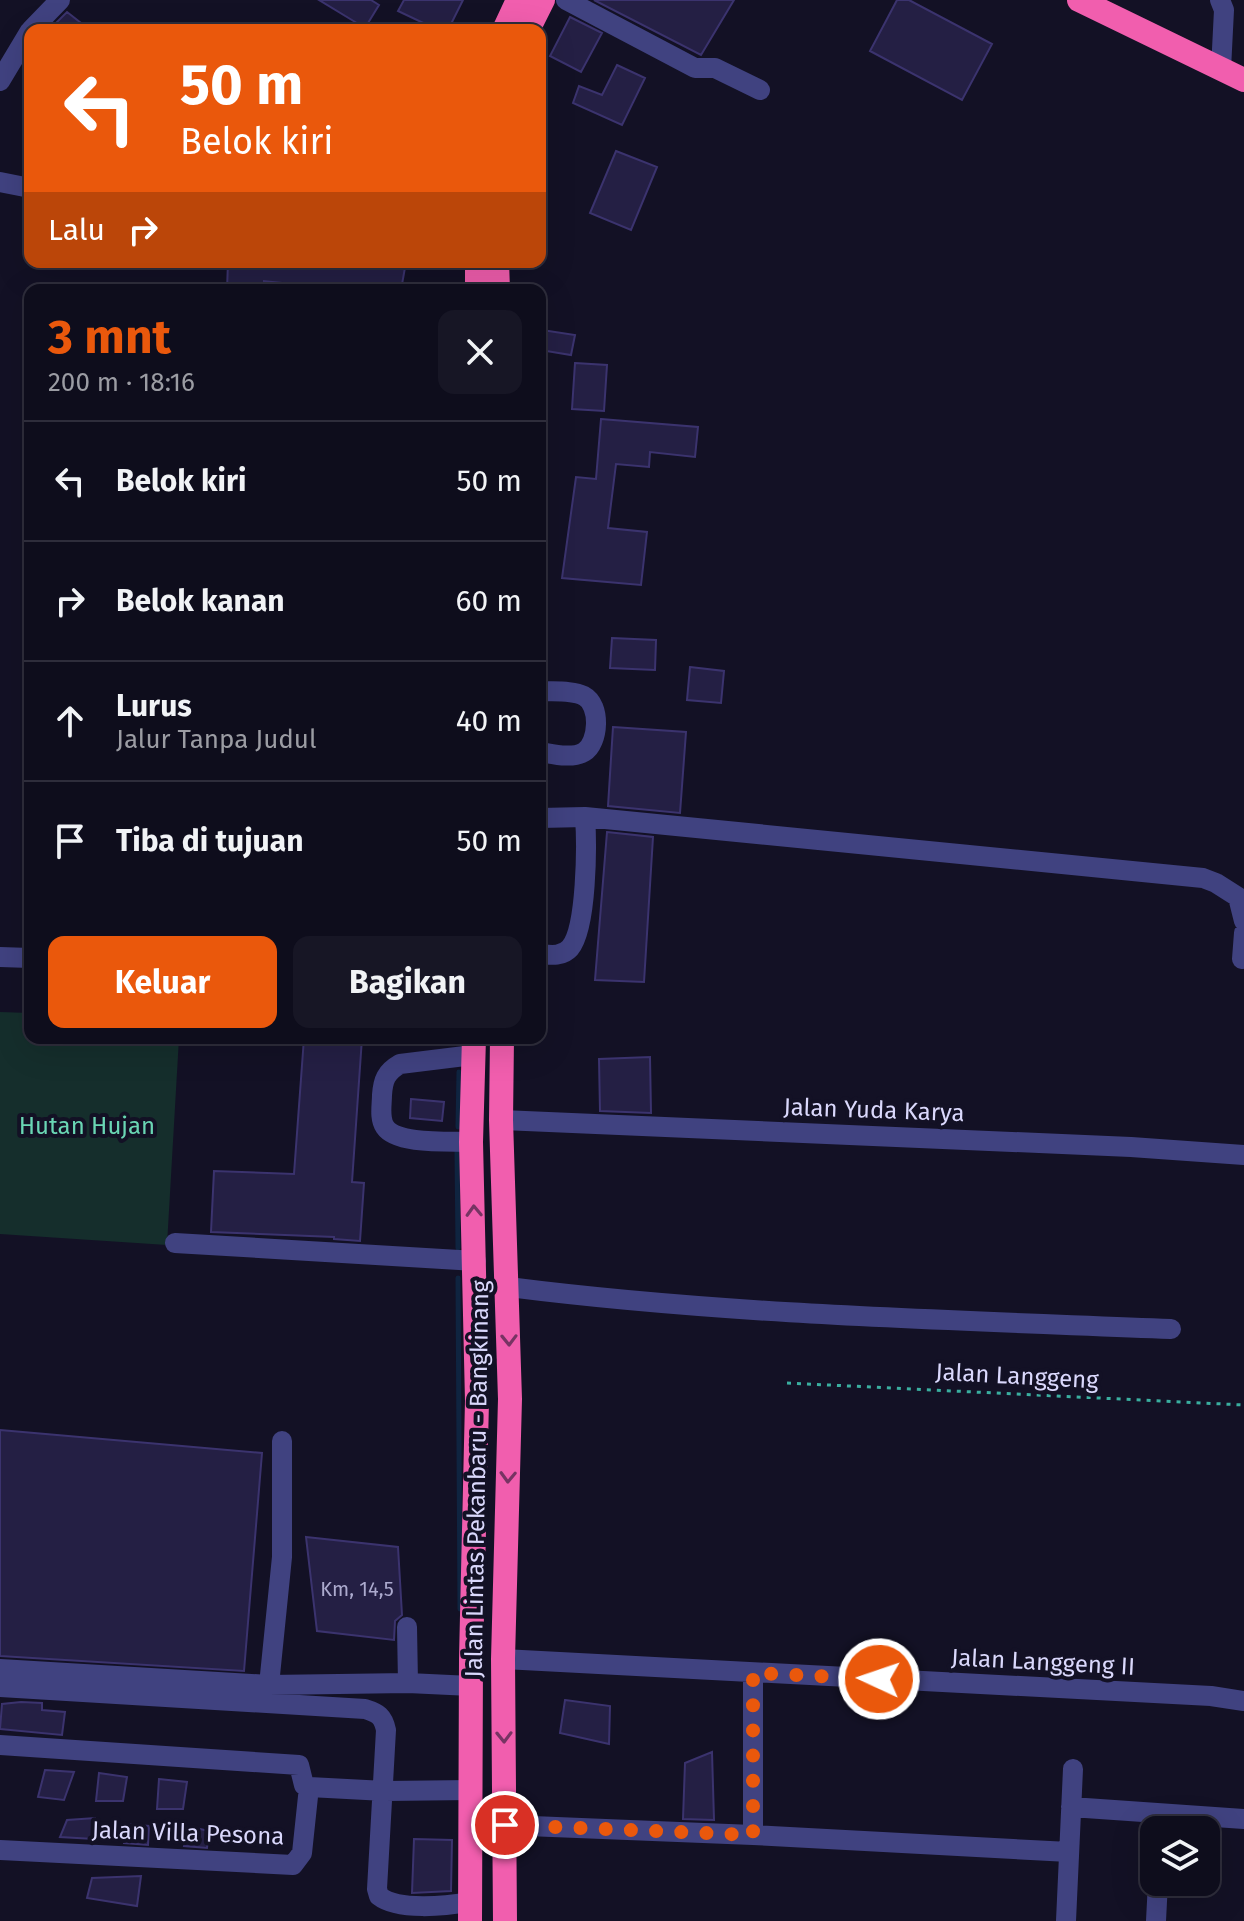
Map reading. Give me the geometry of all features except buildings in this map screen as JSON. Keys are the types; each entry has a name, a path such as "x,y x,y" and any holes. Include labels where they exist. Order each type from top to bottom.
{"highway":[{"path":"507,24 518,0"},
{"path":"531,24 543,0"},
{"path":"1079,0 1244,80"},
{"name":"Jalan Lintas Pekanbaru - Bangkinang","path":"502,1044 501,1120 510,1399 503,1659 505,1921"},
{"name":"Jalan Lintas Pekanbaru - Bangkinang","path":"470,1912 477,1401 471,1142 474,1046"},
{"path":"477,1401 510,1399"}],"street":[{"path":"36,24 60,0"},
{"path":"566,0 695,68 715,68 760,90"},
{"path":"1220,0 1224,10 1221,69"},
{"path":"0,81 24,41"},
{"path":"0,182 24,187"},
{"path":"546,692 583,696 591,701 595,711 595,739 586,751 573,755 546,753"},
{"path":"546,818 585,817 1203,878 1238,897 1244,921"},
{"path":"546,954 560,955 570,948 577,930 586,874 585,817"},
{"path":"1242,959 1244,933"},
{"path":"0,957 24,958"},
{"path":"471,1142 403,1139 391,1133 381,1117 383,1079 391,1069 400,1064 474,1046"},
{"name":"Jalan Yuda Karya","path":"501,1120 1116,1146 1244,1155"},
{"path":"175,1243 476,1261"},
{"path":"508,1287 622,1301 809,1314 1171,1329"},
{"path":"269,1685 282,1557 282,1441"},
{"path":"407,1627 408,1683"},
{"name":"Jalan Langgeng II","path":"503,1659 1211,1696 1244,1701"},
{"path":"0,1669 269,1685 408,1683 471,1686"},
{"path":"753,1673 753,1835"},
{"path":"0,1687 376,1712 384,1719 386,1730 385,1791 377,1889 385,1901 395,1904 447,1906 470,1912"},
{"path":"0,1745 299,1765 304,1785 309,1787 385,1791 471,1790"},
{"path":"1066,1921 1073,1769"},
{"name":"Jalan Villa Pesona","path":"0,1850 293,1865 302,1853 309,1787"},
{"path":"1071,1807 1140,1818"},
{"path":"1220,1820 1244,1819"},
{"path":"505,1825 1069,1852"},
{"path":"1156,1921 1157,1896"}],"path":[{"name":"Jalan Langgeng","path":"787,1383 1244,1405"}],"green space":[{"name":"Hutan Hujan","path":"0,1012 24,1013 24,1044 179,1044 167,1245 0,1234"}],"waterway":[{"path":"458,1127 459,1072"},
{"path":"457,1150 458,1248"},
{"path":"458,1278 460,1609"}],"route":[{"path":"505,1825 753,1835 753,1673 879,1679"}]}
